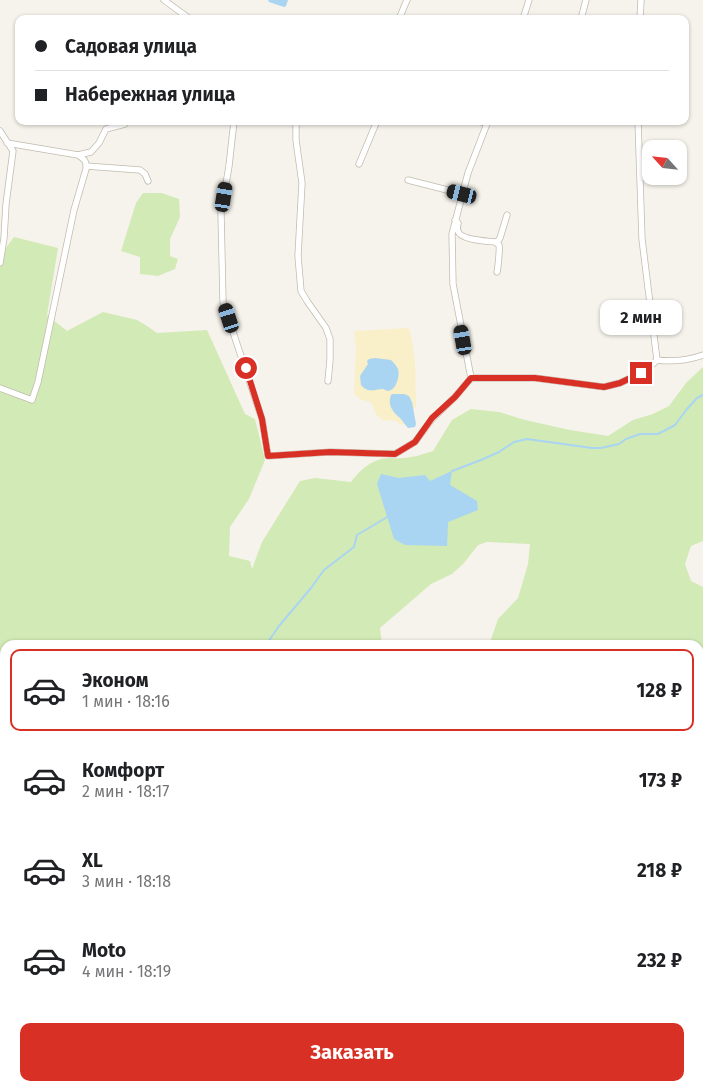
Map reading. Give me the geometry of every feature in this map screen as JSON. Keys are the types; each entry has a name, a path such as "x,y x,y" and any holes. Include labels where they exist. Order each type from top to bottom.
{"street":[{"path":"164,0 185,15"},
{"path":"401,15 407,0"},
{"path":"524,15 529,0"},
{"path":"581,15 586,0"},
{"path":"640,15 641,0"},
{"path":"78,155 91,152 99,144 106,129 121,125"},
{"path":"234,125 221,213 223,302 262,419 268,456 330,452 395,454 415,442 432,418 455,397 471,378 535,378 604,387 620,383 641,373 654,363 656,360 642,239 638,125"},
{"path":"296,125 296,140 302,183 298,256 301,291 326,328 330,339 328,381"},
{"path":"359,164 375,125"},
{"path":"471,378 453,284 452,234 468,173 486,125"},
{"path":"0,131 13,151 0,263"},
{"path":"0,388 32,400 42,362 74,210 86,166 84,159 78,155 7,142"},
{"path":"86,166 140,170 145,174 148,181"},
{"path":"408,180 462,194"},
{"path":"495,242 498,242 500,238 507,215"},
{"path":"455,220 458,223 460,235 466,238 498,244 500,248 497,272"},
{"path":"656,360 681,360 703,355"}],"green space":[{"path":"143,193 162,193 179,199 180,217 170,239 170,256 178,259 175,269 158,276 140,274 140,257 121,251 136,203"},
{"path":"14,237 58,248 47,315 67,331 103,312 137,320 157,333 207,330 245,414 255,419 265,460 249,499 230,527 229,556 250,561 252,569 262,542 300,481 315,478 351,482 363,469 378,460 418,456 433,451 452,420 471,409 499,412 570,430 608,436 633,420 653,414 669,406 686,383 703,367 703,541 691,546 685,564 691,581 703,587 703,640 491,640 498,619 518,598 528,564 530,544 487,542 478,545 464,563 452,574 431,584 380,628 381,640 0,640 0,256"}],"sand":[{"path":"408,328 410,330 415,361 416,408 412,408 412,405 398,395 392,408 394,413 405,424 402,425 394,420 384,421 376,414 371,402 359,399 354,393 356,347 354,331"}],"water":[{"path":"268,0 288,0 284,7"},
{"path":"375,358 391,360 398,369 398,380 391,390 369,390 361,385 360,376 368,364 367,361"},
{"path":"393,394 409,396 412,402 415,427 408,428 393,411 390,399"},
{"path":"452,471 450,485 477,501 478,510 448,522 447,546 405,545 394,539 377,484 381,474 399,478 425,475 430,481"}],"waterway":[{"path":"452,471 499,452 514,442 527,439 601,448 619,444 626,439 640,434 658,434 675,425 697,398 703,395"},
{"path":"269,640 324,570 354,547 357,535 389,516"}],"route":[{"path":"246,368 262,419 268,456 330,452 395,454 415,442 432,418 455,397 471,378 535,378 604,387 620,383 641,373"}]}
